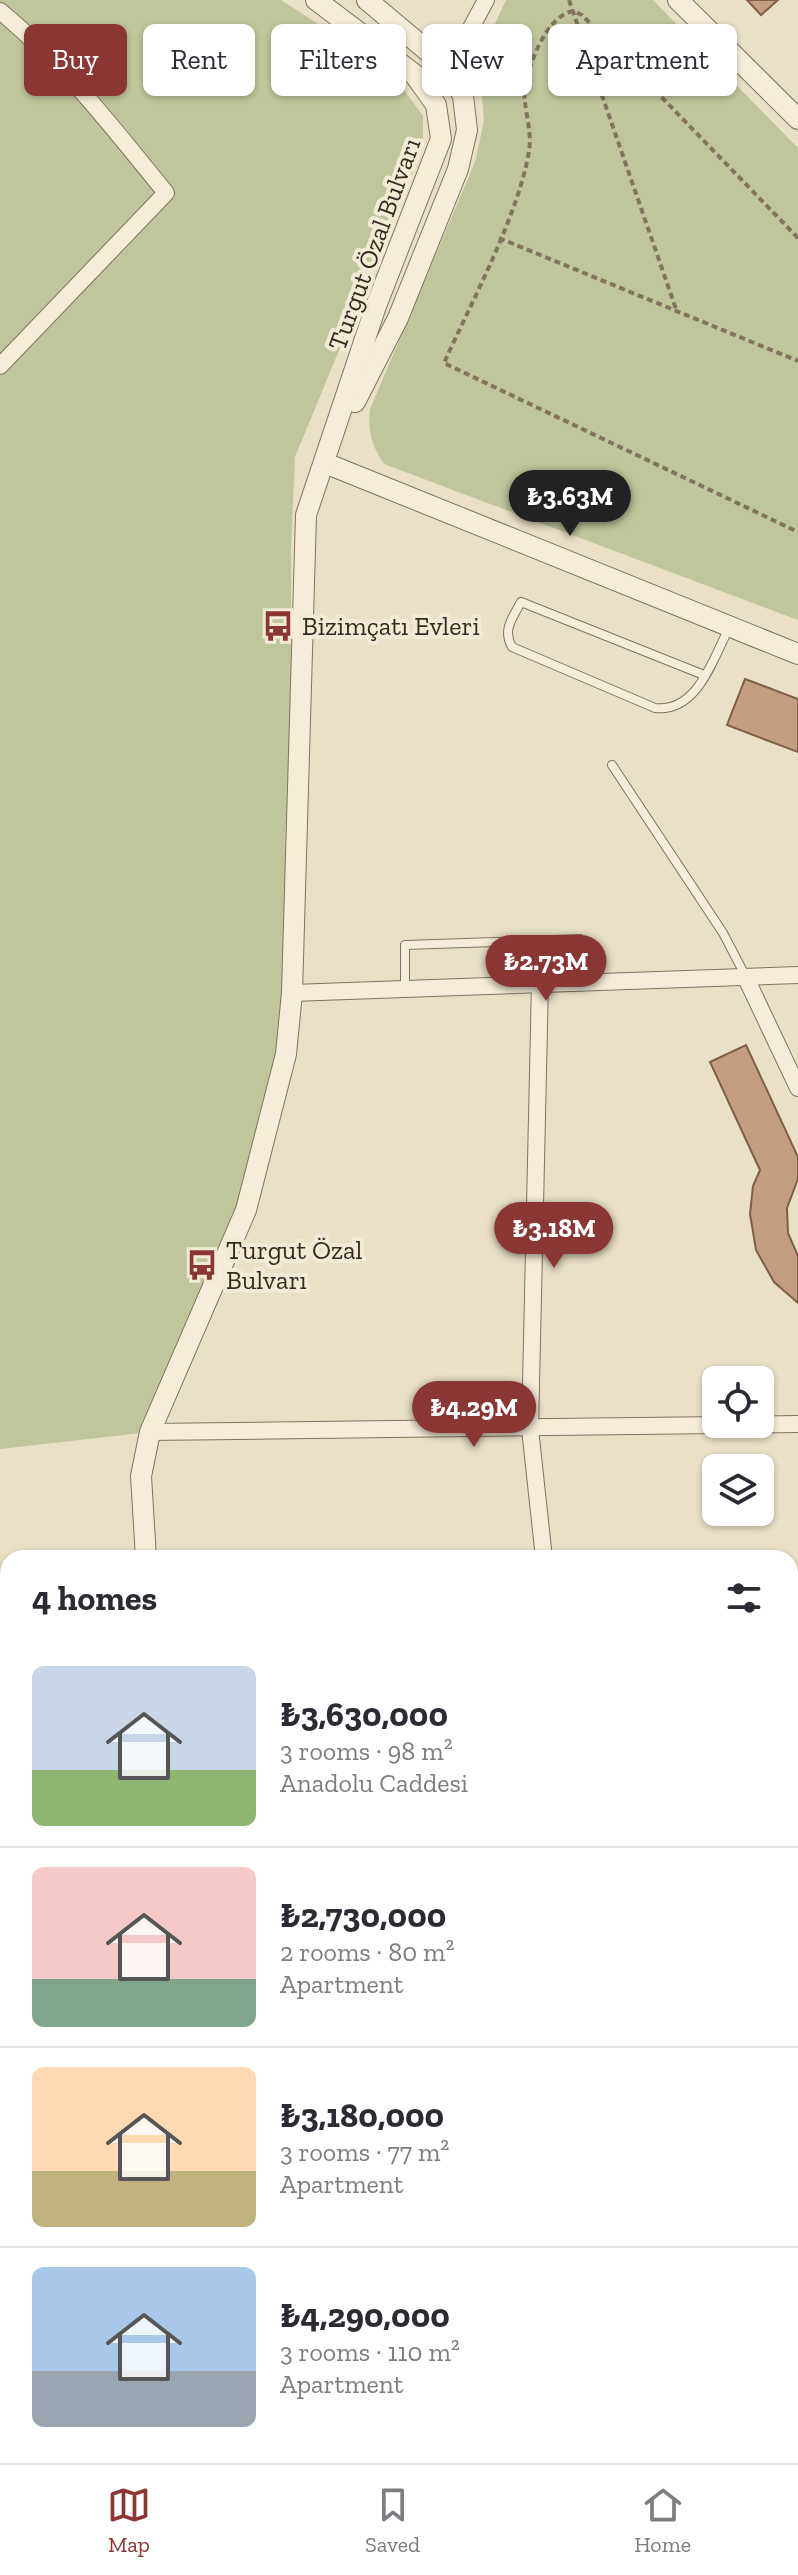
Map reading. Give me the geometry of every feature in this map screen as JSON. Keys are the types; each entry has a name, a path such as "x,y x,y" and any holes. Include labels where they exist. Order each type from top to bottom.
{"street":[{"name":"Turgut Özal Bulvarı","path":"146,1550 141,1476 150,1432 246,1210 286,1054 292,993 306,515 376,306 437,154 441,124 429,91 414,74 316,0"},
{"name":"Turgut Özal Bulvarı","path":"367,0 422,46"},
{"path":"473,24 486,0"},
{"path":"678,0 798,119"},
{"path":"0,11 28,34 96,108 166,193 0,366"},
{"name":"Turgut Özal Bulvarı","path":"325,463 398,318 462,157 467,114 463,96"},
{"path":"325,463 798,654"},
{"path":"292,993 798,975"},
{"path":"746,978 798,1088"},
{"path":"540,983 530,1429 543,1550"},
{"path":"150,1432 798,1424"}],"lane":[{"path":"704,675 521,602 508,625 507,636 512,647 655,708 683,704 695,692 730,626"},
{"path":"612,765 723,933 746,978"},
{"path":"405,989 405,945 580,939"}],"path":[{"path":"569,0 677,312"},
{"path":"798,238 582,15 573,11 560,14 551,23 525,83 529,150 499,238 444,363 798,532"},
{"path":"499,238 798,361"}],"green space":[{"path":"0,0 281,0 318,24 271,24 271,96 406,96 406,93 423,116 423,147 295,457 291,548 292,993 265,1144 150,1432 0,1449"},
{"path":"506,0 653,0 677,24 548,24 548,96 737,96 737,86 798,148 798,620 384,464 376,450 370,431 370,409 475,162 484,121 482,96 532,96 532,24 495,24"}],"building":[{"path":"747,0 778,0 761,15"},
{"path":"745,679 798,699 798,752 727,725"},
{"path":"746,1045 798,1157 798,1179 787,1208 788,1233 798,1256 798,1303 774,1282 756,1250 750,1214 753,1186 760,1170 710,1062"}],"place":[{"name":"Bizimçatı Evleri","path":"278,626"},
{"name":"Turgut Özal Bulvarı","path":"202,1265"}]}
